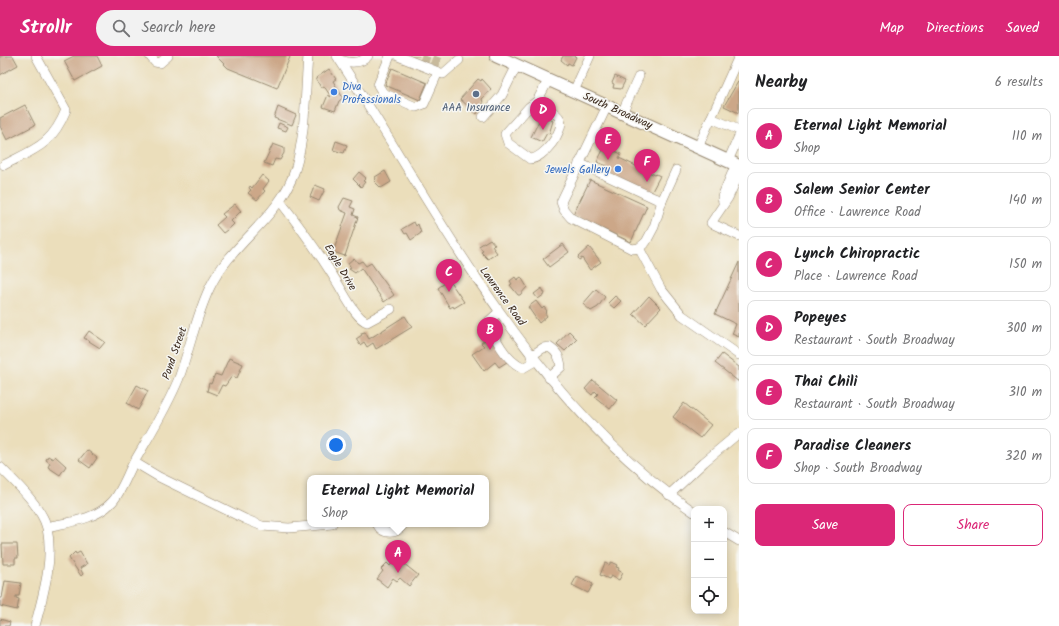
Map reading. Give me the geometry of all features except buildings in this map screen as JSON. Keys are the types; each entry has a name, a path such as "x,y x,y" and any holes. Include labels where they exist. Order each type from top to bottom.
{"main road":[{"name":"South Broadway","path":"502,57 736,166"}],"street":[{"path":"4,165 47,142 60,123 66,110 36,56"},
{"path":"150,56 155,62 160,63 168,56"},
{"name":"Pond Street","path":"47,527 88,518 112,503 176,386 210,287 231,254 280,201 288,189 299,150 308,56"},
{"path":"339,58 352,62 360,61 368,56"},
{"path":"390,56 378,85 380,90 383,93 416,107 424,104 435,69"},
{"path":"574,91 590,56"},
{"path":"698,147 739,56"},
{"path":"407,58 444,74 458,57"},
{"name":"Lawrence Road","path":"339,58 469,269 533,358 604,439 643,474 669,495 691,510"},
{"path":"483,117 502,95 517,65"},
{"path":"622,113 639,76"},
{"path":"537,102 557,115 561,123 560,128 547,150 540,156 530,159 508,143 505,134 529,107 537,102 549,79"},
{"path":"607,106 561,202 564,210 574,221 632,249 639,248 646,242 654,227 662,201 676,170"},
{"path":"711,118 739,130"},
{"path":"739,136 736,166 722,197 723,202 711,223 739,236"},
{"path":"579,163 662,201"},
{"name":"Eagle Drive","path":"280,201 312,241 350,305 363,321 367,322 390,309"},
{"path":"639,248 651,266 661,289 682,315 739,355"},
{"path":"499,312 489,321 492,333 514,364 523,368 543,348 549,346 556,352 561,360 561,368 549,378"},
{"path":"669,495 704,462 739,433"},
{"path":"134,462 216,505 262,526 294,528 307,527"},
{"path":"0,468 33,502 47,527 48,565 35,626"},
{"path":"379,527 381,530 390,533 402,527"},
{"path":"727,534 739,541"}],"tunnel":[{"path":"424,62 426,56"},
{"path":"434,65 438,56"}],"place":[{"name":"Diva Professionals","path":"334,92"},
{"name":"AAA Insurance","path":"476,94"},
{"name":"Popeyes","path":"543,130"},
{"name":"Thai Chili","path":"608,160"},
{"name":"Jewels Gallery","path":"618,169"},
{"name":"Paradise Cleaners","path":"647,182"},
{"name":"Lynch Chiropractic","path":"449,292"},
{"name":"Salem Senior Center","path":"490,350"},
{"name":"Eternal Light Memorial","path":"398,573"}]}
